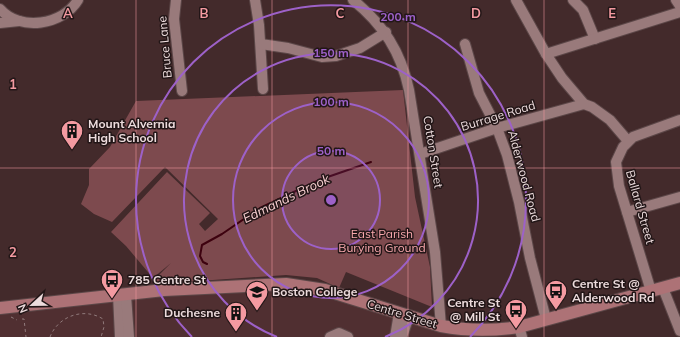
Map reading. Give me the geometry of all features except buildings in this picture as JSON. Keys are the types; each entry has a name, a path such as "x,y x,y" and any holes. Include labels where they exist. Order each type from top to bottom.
{"main road":[{"name":"Centre Street","path":"4,311 164,290 292,285 324,290 441,326 477,331 521,332 546,319 680,283"}],"street":[{"path":"0,23 19,21 36,23 52,20 64,15 78,0"},
{"name":"Bruce Lane","path":"176,0 174,19 182,91"},
{"path":"255,0 261,44 263,89"},
{"name":"Cotton Street","path":"353,0 378,22 386,32 404,69 420,154 435,252 441,326"},
{"path":"516,0 546,54 562,78 584,104 606,116 628,141"},
{"path":"573,0 582,10 595,39"},
{"path":"676,0 680,6"},
{"path":"0,9 19,21"},
{"path":"546,54 680,12"},
{"path":"261,44 288,48 322,57 336,56 360,48 386,32"},
{"name":"Alderwood Road","path":"465,44 479,93 498,128 520,202 530,258 546,319"},
{"name":"Burrage Road","path":"420,154 498,128 584,104"},
{"name":"Ballard Street","path":"651,291 616,170 617,158 628,141 643,132 680,120"},
{"path":"627,212 680,197"},
{"path":"663,288 680,331"},
{"path":"120,337 122,295"},
{"path":"122,295 129,337"},
{"path":"395,337 398,320 406,316 407,322 402,337"},
{"path":"330,337 338,334 348,337"}],"path":[{"path":"4,311 13,319 17,320"},
{"path":"50,337 58,323 63,319 73,315 86,314 99,316 103,319 101,337"},
{"path":"22,319 24,319 26,337"}],"shaded area":[{"name":"Boston College","path":"286,284 441,326 519,327 518,337 0,337 0,308"}],"green space":[{"name":"East Parish Burying Ground","path":"403,90 415,197 430,267 432,307 346,272 339,288 317,278 286,275 155,284 153,281 171,263 153,278 126,246 111,232 167,172 210,213 199,224 205,231 218,219 165,167 112,222 94,214 81,204 89,185 89,169 110,147 136,101"}],"waterway":[{"name":"Edmands Brook","path":"207,264 203,262 200,256 202,245 222,234 260,208 319,180 371,162"}],"place":[{"name":"Mount Alvernia High School","path":"72,150"},
{"name":"785 Centre St","path":"112,300"},
{"name":"Centre St @ Alderwood Rd","path":"556,310"},
{"name":"Boston College","path":"257,312"},
{"name":"Centre St @ Mill St","path":"516,330"},
{"name":"Duchesne","path":"236,332"}]}
